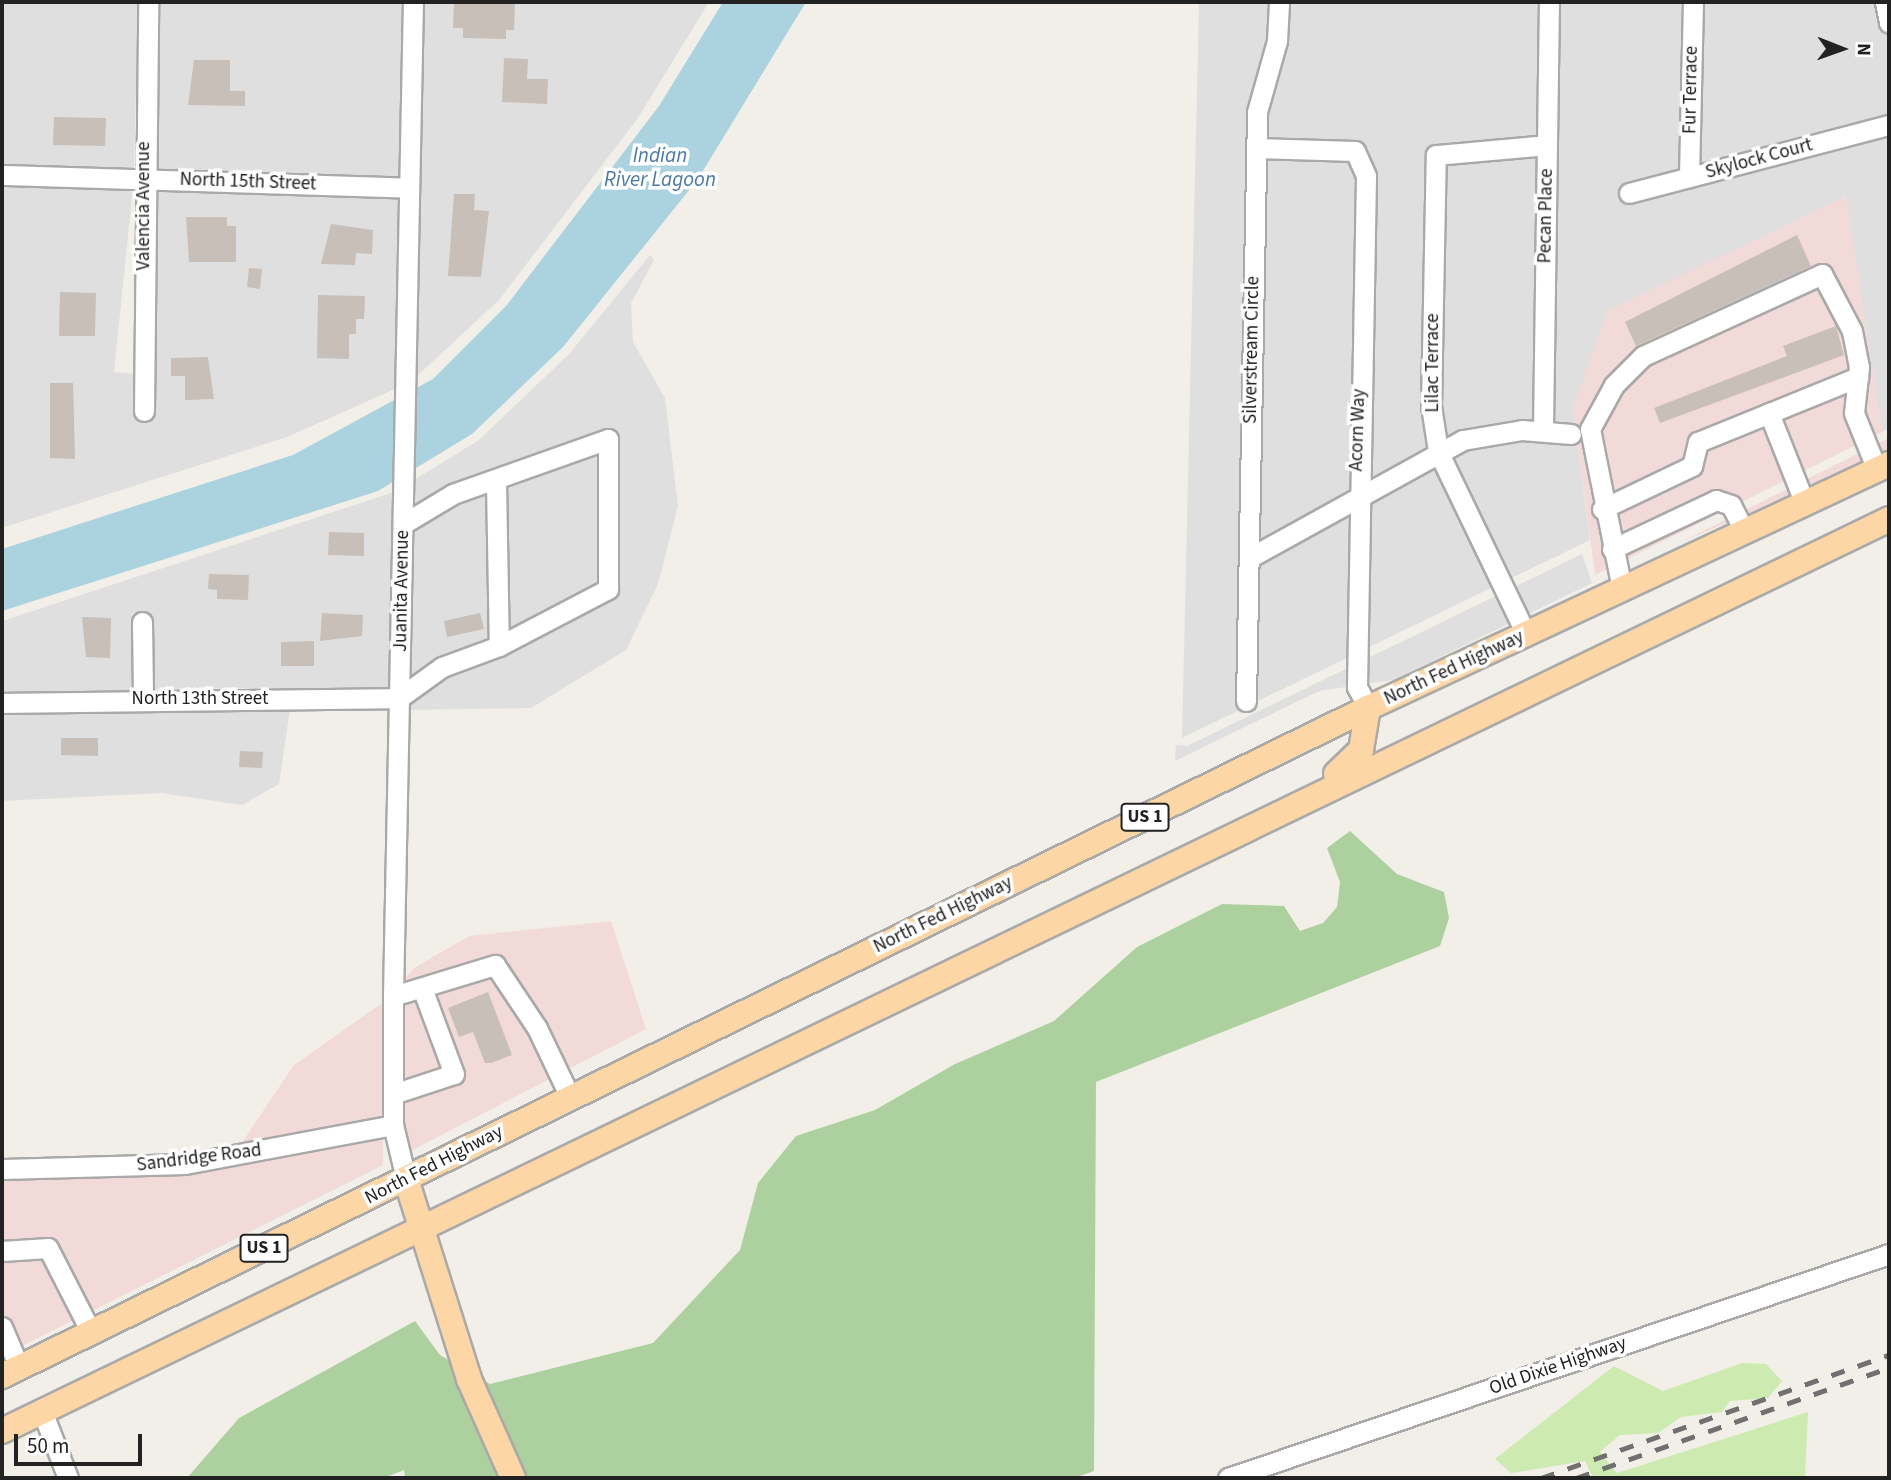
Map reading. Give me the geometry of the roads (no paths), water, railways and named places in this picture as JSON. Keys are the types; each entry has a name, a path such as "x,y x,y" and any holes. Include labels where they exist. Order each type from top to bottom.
{"main road":[{"name":"North Fed Highway","path":"11,1371 1368,708 1883,467"},
{"name":"US 1","path":"2,1430 1321,789 1889,519"},
{"path":"1321,789 1361,750 1368,708"},
{"path":"406,1179 469,1379 513,1478"}],"street":[{"name":"Valencia Avenue","path":"144,411 143,178 148,2"},
{"name":"Juanita Avenue","path":"406,1179 393,1125 393,996 414,2"},
{"name":"Silverstream Circle","path":"1246,701 1256,148 1279,2"},
{"name":"Pecan Place","path":"1543,429 1549,2"},
{"name":"Fur Terrace","path":"1689,177 1693,2"},
{"path":"1885,2 1889,23"},
{"name":"Skylock Court","path":"1629,193 1889,125"},
{"name":"Lilac Terrace","path":"1526,634 1438,451 1431,405 1436,155 1547,145"},
{"name":"Acorn Way","path":"1256,148 1355,151 1366,176 1356,500 1357,687 1368,708"},
{"name":"North 15th Street","path":"2,175 409,188"},
{"path":"1622,589 1602,509 1590,429 1614,385 1643,356 1822,274 1852,331 1858,377 1854,413 1883,467"},
{"path":"1602,509 1692,466 1698,442 1858,377"},
{"path":"1769,413 1805,503"},
{"path":"1249,558 1356,500 1438,451 1485,435 1543,429 1572,434"},
{"path":"399,698 442,667 499,646 608,589 608,439 496,481 453,494 403,524"},
{"path":"496,481 499,646"},
{"path":"1612,550 1716,500 1731,505 1745,532"},
{"path":"142,622 143,698"},
{"name":"North 13th Street","path":"2,703 143,698 399,698"},
{"path":"393,996 495,965 537,1028 570,1097"},
{"path":"393,1094 454,1074 422,988"},
{"name":"Sandridge Road","path":"2,1168 185,1164 393,1125"},
{"path":"2,1251 48,1248 91,1332"},
{"name":"Old Dixie Highway","path":"1228,1478 1889,1254"},
{"path":"2,1327 11,1371"},
{"path":"41,1411 68,1478"}],"water":[{"name":"Indian River Lagoon","path":"723,2 806,2 698,179 563,347 472,434 378,491 2,611 2,549 293,455 433,379 506,306 659,106"}],"railway":[{"path":"1541,1478 1889,1355"},
{"path":"1576,1478 1889,1368"}]}
